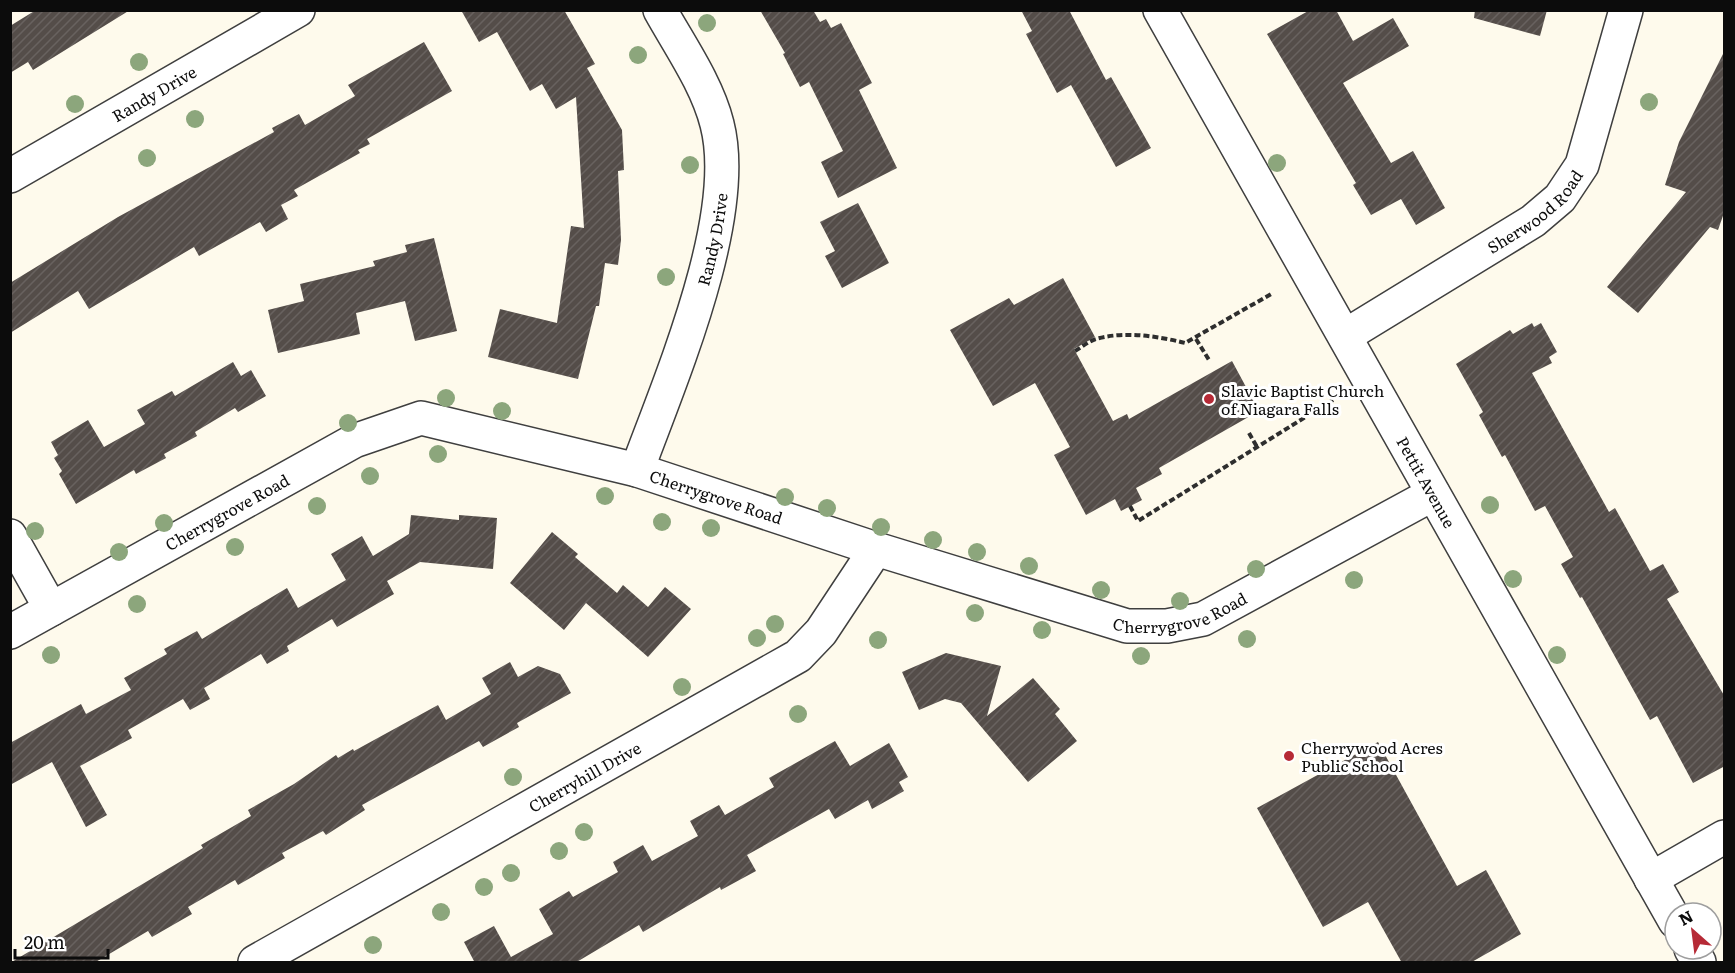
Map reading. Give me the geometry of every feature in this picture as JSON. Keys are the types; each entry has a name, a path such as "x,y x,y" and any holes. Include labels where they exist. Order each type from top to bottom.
{"street":[{"name":"Randy Drive","path":"10,176 298,10"},
{"name":"Randy Drive","path":"637,470 687,333 719,214 721,179 717,124 697,77 660,10"},
{"name":"Pettit Avenue","path":"1161,10 1664,901"},
{"name":"Sherwood Road","path":"1345,336 1533,221 1560,198 1582,165 1626,10"},
{"name":"Cherrygrove Road","path":"10,632 354,441 421,418 637,470 876,549 1127,627 1167,626 1203,619 1433,494"},
{"path":"10,536 51,609"},
{"name":"Cherryhill Drive","path":"255,963 798,656 821,632 876,549"},
{"path":"1651,879 1725,837"}],"path":[{"path":"1075,351 1096,339 1133,336 1165,338 1185,343 1197,339 1273,293"},
{"path":"1197,339 1209,360"},
{"path":"1130,506 1138,521 1333,400"},
{"path":"1249,433 1257,447"}],"building":[{"path":"36,10 130,10 33,70 28,62 10,73 10,26"},
{"path":"461,10 564,10 595,64 587,68 622,130 624,170 618,171 621,240 618,265 605,263 599,306 596,306 578,379 488,357 500,309 557,323 571,226 584,228 576,97 556,109 542,84 530,91 497,32 479,42"},
{"path":"760,10 813,10 820,22 826,19 831,28 841,23 872,83 859,90 897,168 838,198 821,162 843,151 809,82 800,87 783,54 785,53"},
{"path":"1021,10 1069,10 1106,80 1111,77 1151,148 1116,167 1071,85 1057,93 1026,34 1032,31"},
{"path":"1310,10 1336,10 1353,41 1393,18 1409,46 1343,83 1391,163 1413,151 1445,208 1416,225 1401,199 1371,215 1353,185 1356,183 1267,34"},
{"path":"1475,10 1547,10 1540,36 1474,18"},
{"path":"424,42 452,91 367,139 370,144 358,150 360,153 294,190 298,196 281,205 288,219 266,232 260,222 199,256 194,247 89,309 78,291 10,333 10,283 118,217 274,132 272,128 299,114 305,125 355,96 348,85"},
{"path":"1725,50 1725,210 1718,230 1710,227 1638,313 1607,287 1686,192 1665,185 1679,142"},
{"path":"858,203 889,263 842,288 825,256 835,251 820,222"},
{"path":"434,238 457,331 415,341 405,301 356,313 360,334 278,353 268,310 304,301 300,284 375,266 373,261 407,252 405,245"},
{"name":"Slavic Baptist Church of Niagara Falls","path":"1063,278 1095,337 1074,349 1113,421 1127,414 1129,419 1232,361 1259,411 1159,468 1162,474 1136,488 1142,500 1121,511 1115,499 1086,515 1054,455 1070,447 1035,383 993,406 950,330 1009,298 1014,305"},
{"path":"1532,323 1534,327 1541,323 1557,352 1549,357 1552,363 1532,373 1609,512 1615,508 1650,571 1663,564 1679,592 1667,599 1725,697 1725,766 1693,783 1657,716 1650,720 1582,597 1580,598 1561,564 1573,557 1545,506 1535,511 1505,455 1502,457 1479,415 1483,412 1456,364 1510,330 1513,334"},
{"path":"233,362 241,376 251,370 266,396 238,412 235,408 195,432 197,436 164,454 166,458 136,474 134,470 76,504 59,474 62,471 54,458 58,455 51,442 88,420 104,447 145,424 137,410 172,391 175,396"},
{"path":"411,515 459,520 459,515 497,518 493,569 420,562 387,581 394,594 337,627 332,619 287,646 289,651 267,664 261,654 204,688 210,699 190,710 183,699 128,730 132,738 80,766 107,815 86,827 52,762 10,785 10,743 81,704 86,714 131,690 124,678 167,654 164,649 197,631 202,639 287,588 298,608 346,580 331,554 362,536 373,556 409,534"},
{"path":"552,532 578,554 575,557 617,593 623,585 648,607 665,587 691,609 648,657 586,603 564,630 510,583"},
{"path":"946,653 1001,666 987,716 1033,678 1060,709 1055,714 1077,741 1028,782 961,703 945,699 919,710 902,672"},
{"path":"510,662 518,677 538,666 560,674 571,693 517,723 519,727 483,747 479,741 362,805 365,810 326,835 323,831 282,853 285,858 238,885 235,880 188,907 192,914 152,937 148,931 94,963 10,963 203,848 201,845 251,816 248,810 294,784 336,755 338,758 353,749 354,751 438,705 446,720 491,694 482,678"},
{"path":"835,741 850,766 889,743 908,777 899,782 904,791 872,809 868,800 835,819 829,809 747,855 756,871 721,890 720,887 643,932 639,925 575,963 475,963 464,942 494,926 511,957 553,934 539,909 569,891 573,897 618,872 613,862 643,845 652,861 698,836 690,821 719,805 725,815 774,787 769,778"},
{"path":"1378,742 1457,886 1486,870 1521,934 1470,963 1402,963 1368,902 1323,927 1257,808"}],"place":[{"name":"Slavic Baptist Church of Niagara Falls","path":"1209,399"},
{"name":"Cherrywood Acres Public School","path":"1289,756"}]}
